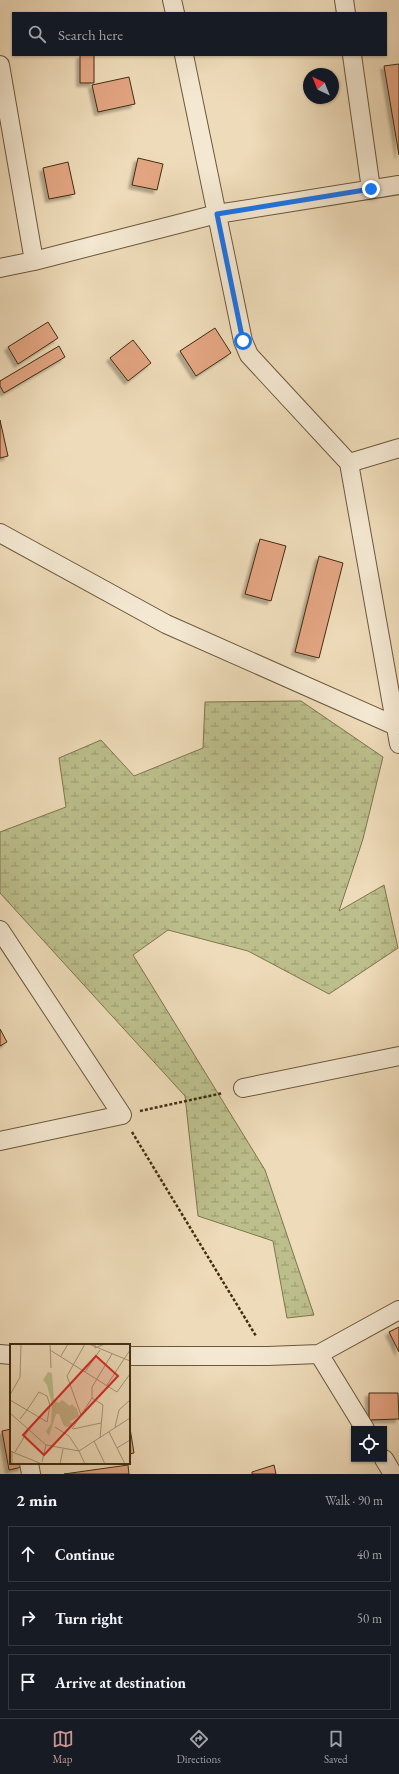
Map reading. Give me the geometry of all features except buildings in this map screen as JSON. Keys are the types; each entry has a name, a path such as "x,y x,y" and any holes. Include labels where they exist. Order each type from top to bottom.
{"street":[{"path":"172,0 175,12"},
{"path":"344,0 346,12"},
{"path":"184,56 243,341 249,355 349,463 399,744"},
{"path":"352,56 371,189"},
{"path":"0,65 34,261"},
{"path":"0,268 34,261 217,214 399,185"},
{"path":"349,463 399,448"},
{"path":"0,533 166,624 396,726"},
{"path":"0,930 122,1115 0,1141"},
{"path":"243,1088 399,1056"},
{"path":"130,1356 268,1356 319,1354 399,1310"},
{"path":"319,1354 363,1426"},
{"path":"386,1462 393,1474"},
{"path":"29,1464 31,1474"}],"path":[{"path":"243,1088 122,1115 268,1356"}],"green space":[{"path":"301,701 383,757 363,839 339,911 384,885 398,948 329,994 248,951 168,930 133,955 265,1170 314,1315 287,1318 273,1241 198,1216 185,1096 0,893 0,832 66,807 59,758 101,740 134,776 203,748 205,702"}],"route":[{"path":"243,341 217,214 371,189"}]}
